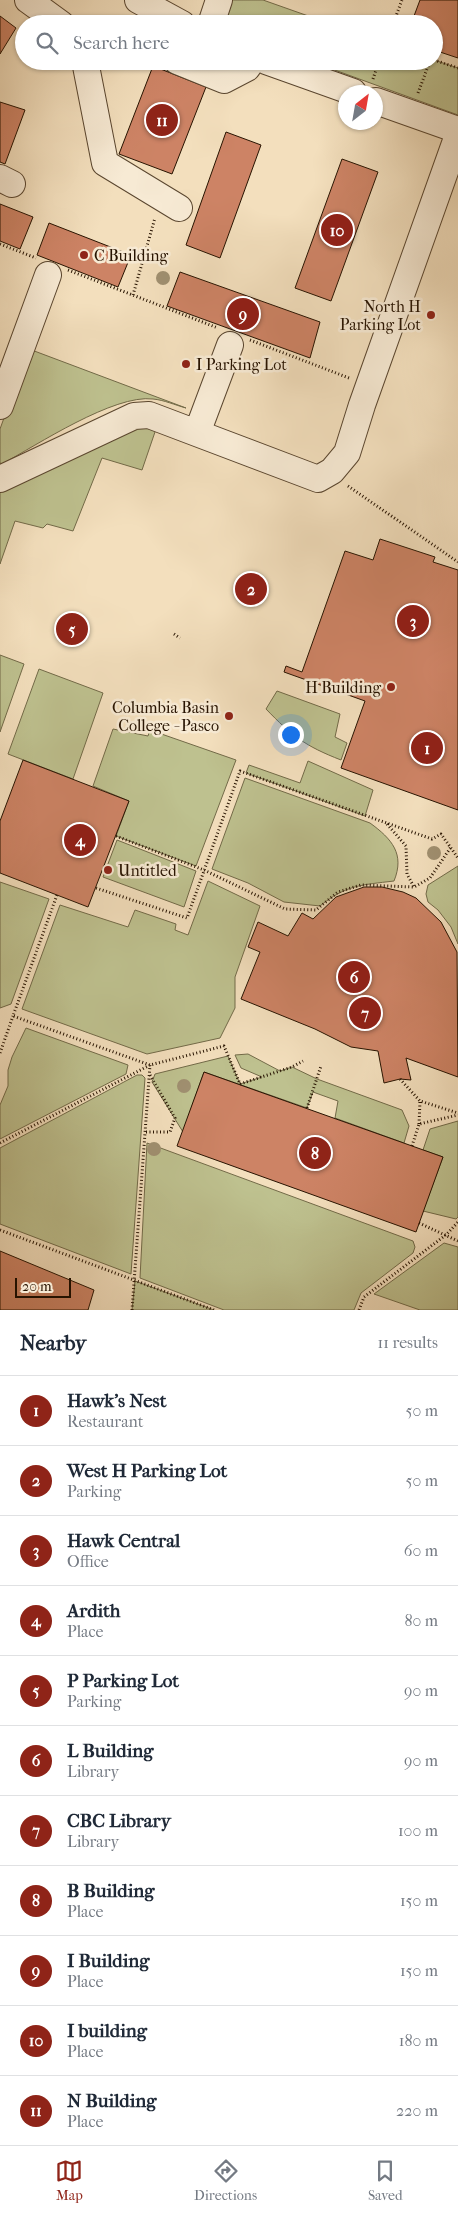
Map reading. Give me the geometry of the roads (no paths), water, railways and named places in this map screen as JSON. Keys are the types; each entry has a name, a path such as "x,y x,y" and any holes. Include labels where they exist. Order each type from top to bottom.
{"lane":[{"path":"28,0 49,15"},
{"path":"138,0 160,15"},
{"path":"214,15 219,0"},
{"path":"87,70 105,163 167,212"},
{"path":"199,70 224,80 244,70"},
{"path":"295,70 343,85"},
{"path":"383,99 458,130"},
{"path":"0,480 134,416 149,415 318,479 332,471 348,453 362,405 458,135"},
{"path":"0,406 51,268"},
{"path":"197,433 232,338"}],"place":[{"name":"N Building","path":"162,120"},
{"name":"I building","path":"337,230"},
{"name":"C Building","path":"84,255"},
{"name":"I Building","path":"243,314"},
{"name":"North H Parking Lot","path":"431,315"},
{"name":"I Parking Lot","path":"186,364"},
{"name":"West H Parking Lot","path":"251,589"},
{"name":"Hawk Central","path":"413,621"},
{"name":"P Parking Lot","path":"72,629"},
{"name":"H Building","path":"391,687"},
{"name":"Columbia Basin College - Pasco","path":"229,716"},
{"name":"Hawk's Nest","path":"427,748"},
{"name":"Ardith","path":"80,840"},
{"name":"Untitled","path":"108,870"},
{"name":"L Building","path":"354,977"},
{"name":"CBC Library","path":"365,1013"},
{"name":"B Building","path":"315,1153"}]}
